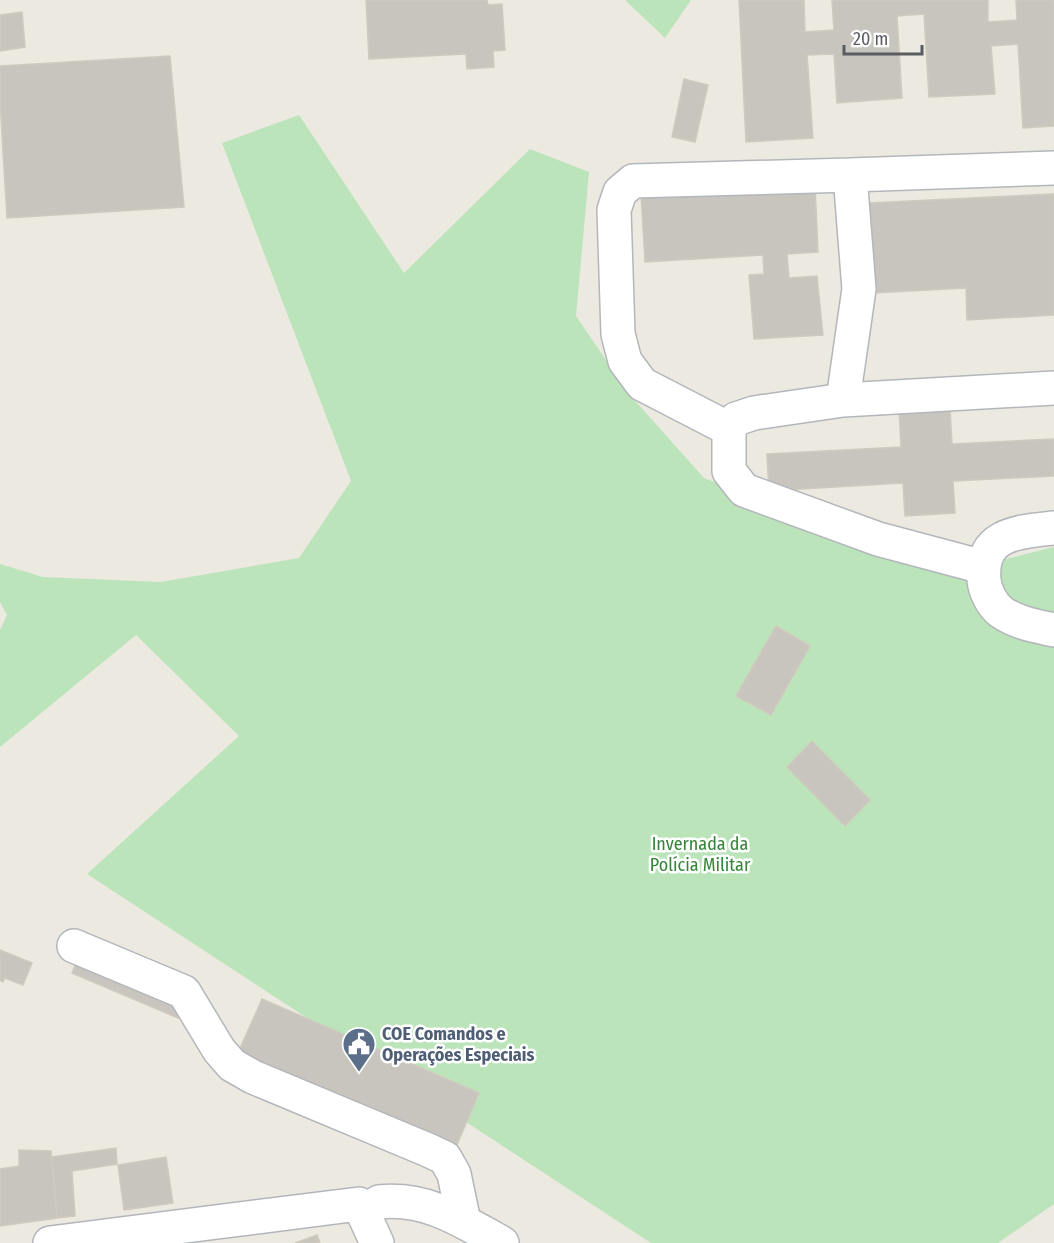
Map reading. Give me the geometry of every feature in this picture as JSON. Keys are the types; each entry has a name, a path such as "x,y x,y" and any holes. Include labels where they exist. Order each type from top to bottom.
{"street":[{"path":"729,429 642,384 625,361 618,334 614,210 620,192 633,181 1054,168"},
{"path":"843,400 859,289 850,175"},
{"path":"983,567 878,539 744,490 729,471 729,429 736,419 754,413 843,400 1054,388"},
{"path":"1054,528 1007,535 989,549 983,567 985,590 999,611 1020,622 1054,630"},
{"path":"74,946 184,992 219,1050 232,1065 254,1077 429,1149 445,1158 454,1174 464,1222"},
{"path":"50,1243 262,1229 369,1203 399,1200 421,1204 450,1215 502,1243"},
{"path":"369,1203 377,1243"}],"green space":[{"path":"625,0 691,0 665,38"},
{"name":"Invernada da Polícia Militar","path":"299,115 404,273 530,149 589,172 576,316 629,394 704,478 871,543 970,568 1054,547 1054,1204 998,1243 651,1243 87,874 239,736 136,635 0,747 0,630 7,615 0,602 0,564 43,577 161,582 299,558 351,481 222,143"}],"building":[{"path":"366,0 487,0 488,5 502,4 505,50 493,51 494,67 467,69 466,54 369,59"},
{"path":"739,0 804,0 805,32 834,30 832,0 988,0 988,22 1017,20 1016,0 1054,0 1054,126 1023,128 1018,44 991,46 995,94 929,97 924,14 897,16 902,98 837,103 834,54 807,55 813,138 746,142"},
{"path":"22,12 25,47 0,51 0,15"},
{"path":"170,56 184,207 7,218 0,66"},
{"path":"684,79 708,85 695,142 672,137"},
{"path":"815,185 818,252 787,254 789,278 817,276 823,335 754,339 749,275 764,274 763,255 645,262 641,194"},
{"path":"1054,194 1054,315 967,320 966,288 874,293 869,203"},
{"path":"950,408 952,444 1054,439 1054,476 953,481 955,513 905,516 903,483 769,491 767,454 901,447 899,410"},
{"path":"776,626 810,646 771,715 736,696"},
{"path":"812,741 870,800 845,826 787,767"},
{"path":"0,950 32,963 23,985 5,978 3,982 0,980"},
{"path":"80,952 187,997 178,1018 72,973"},
{"name":"COE Comandos e Operações Especiais","path":"262,999 479,1093 456,1147 238,1053"},
{"path":"116,1148 117,1164 72,1171 75,1216 57,1218 52,1157"},
{"path":"19,1150 51,1151 57,1218 0,1226 0,1169 19,1166"},
{"path":"166,1157 173,1203 124,1210 118,1165"},
{"path":"317,1235 320,1243 295,1243"}],"place":[{"name":"COE Comandos e Operações Especiais","path":"359,1073"}]}
